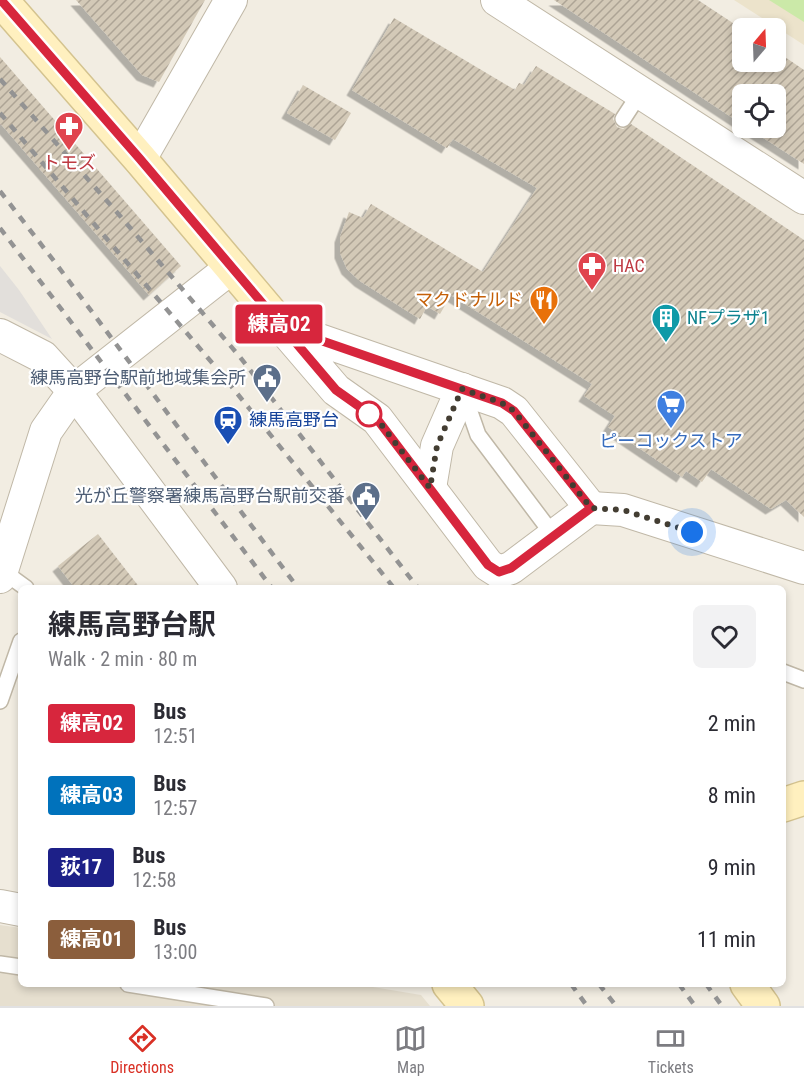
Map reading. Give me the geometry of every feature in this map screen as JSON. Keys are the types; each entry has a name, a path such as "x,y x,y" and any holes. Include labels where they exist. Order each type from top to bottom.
{"street":[{"path":"1,0 140,159 336,390 377,419 488,565 499,572 511,568 591,508 623,510 804,568"},
{"path":"140,159 231,0"},
{"path":"497,0 804,198"},
{"path":"9,580 46,431 74,391 232,267"},
{"path":"282,327 502,403 514,411 591,508"},
{"path":"0,335 43,357 74,391 219,585"},
{"path":"430,488 437,446 462,389"},
{"path":"786,804 804,798"},
{"path":"0,906 18,909"},
{"path":"451,987 467,1006"},
{"path":"749,987 763,1006"}],"lane":[{"path":"623,119 640,93"},
{"path":"462,389 478,435 554,536"},
{"path":"0,701 18,650"},
{"path":"786,673 804,680"},
{"path":"0,964 18,967"},
{"path":"147,987 266,1006"}],"shaded area":[{"path":"734,0 804,0 804,45 786,33 786,18 762,18"},
{"path":"0,266 19,290 52,339 0,312"},
{"path":"0,925 18,928 18,987 373,987 421,995 430,1006 0,1006"}],"green space":[{"path":"769,0 804,0 804,22"}],"building":[{"path":"76,0 205,0 159,82 142,75"},
{"path":"554,0 698,0 732,22 732,72 786,72 786,58 804,70 804,164 764,138 786,138 786,84 732,84 732,117"},
{"name":"NFプラザ1","path":"394,18 515,90 519,83 524,85 536,66 615,114 613,119 617,127 623,129 631,124 804,240 804,517 786,500 771,509 711,469 702,482 686,471 682,477 608,427 615,416 584,396 592,384 451,295 440,314 427,306 420,319 360,281 347,269 340,253 340,237 349,212 363,218 371,204 483,272 537,188 453,139 447,148 352,90"},
{"path":"0,57 181,266 149,295 0,123"},
{"path":"303,85 351,113 335,140 287,113"},
{"path":"98,534 138,585 73,585 58,566"}],"railway":[{"path":"0,79 240,357 416,585"},
{"path":"0,113 219,371 392,585"},
{"path":"0,191 296,585"},
{"path":"0,228 270,585"},
{"path":"573,987 587,1006"},
{"path":"601,987 616,1006"},
{"path":"681,987 695,1006"},
{"path":"708,987 722,1006"}],"bus line":[{"name":"練高02","path":"1,0 140,159 336,390 377,419 488,565 499,572 511,568 591,508 514,411 502,403 305,335"}],"place":[{"name":"トモズ","path":"69,152"},
{"name":"HAC","path":"592,292"},
{"name":"マクドナルド","path":"544,326"},
{"name":"NFプラザ1","path":"666,344"},
{"name":"練馬高野台駅前地域集会所","path":"267,404"},
{"name":"ピーコックストア","path":"671,430"},
{"name":"練馬高野台","path":"228,446"},
{"name":"光が丘警察署練馬高野台駅前交番","path":"366,522"}],"route":[{"path":"369,414 363,410 377,419 430,488 437,446 462,389 502,403 514,411 591,508 623,510 692,532"}]}
